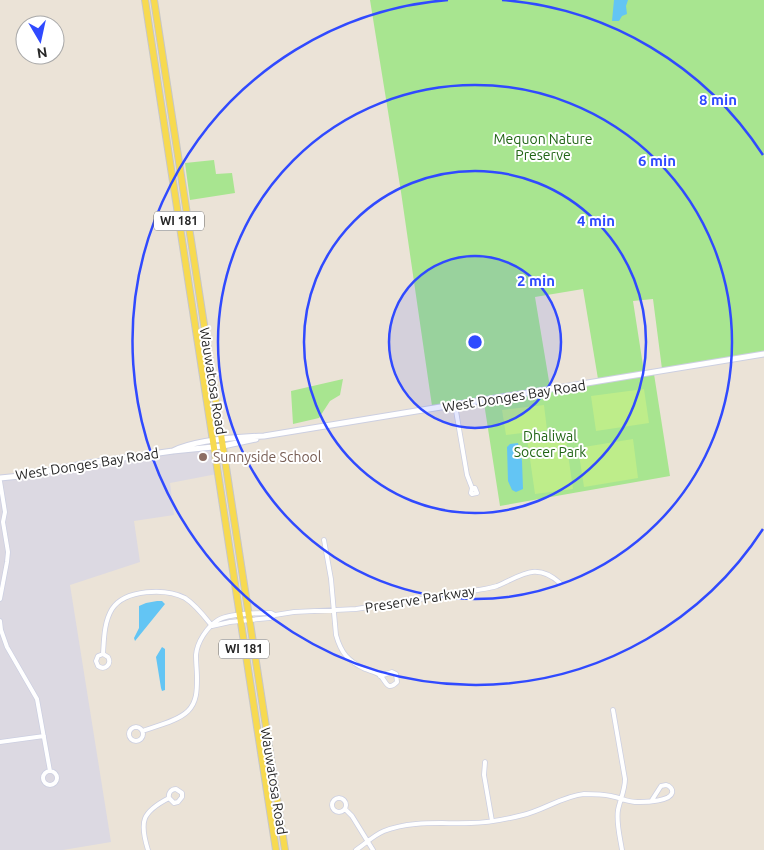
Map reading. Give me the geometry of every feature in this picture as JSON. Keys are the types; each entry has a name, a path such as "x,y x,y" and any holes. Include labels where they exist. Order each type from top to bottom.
{"main road":[{"name":"Wauwatosa Road","path":"145,0 206,402 228,480 285,850"},
{"name":"Wauwatosa Road","path":"154,0 218,444 239,619 276,850"}],"street":[{"name":"West Donges Bay Road","path":"0,479 173,450 187,446 218,444 764,354"},
{"path":"455,405 467,475 472,488"},
{"path":"0,479 5,512 3,522 7,557 0,599"},
{"path":"0,516 3,522"},
{"path":"324,540 331,579 338,643 344,654 351,661 380,676 386,685 394,685 397,682 396,674 392,672 380,676"},
{"name":"Preserve Parkway","path":"212,626 216,621 232,616 239,619 270,618 274,615 294,612 356,609 478,590 495,587 526,572 552,575 560,583"},
{"path":"103,654 106,622 109,615 113,607 121,600 131,596 156,591 175,594 185,598 199,610 212,626 203,636 196,656 197,688 193,705 184,714 143,731"},
{"path":"0,621 7,647 37,698 50,771"},
{"path":"613,710 625,779 618,811 622,850"},
{"path":"0,742 44,736"},
{"path":"485,762 484,775 492,821"},
{"path":"356,850 384,831 416,824 492,821 525,815 582,794 610,796 637,802 662,800 670,797 672,793 671,788 666,784 663,785 652,800"},
{"path":"148,850 144,831 147,814 156,805 169,798"},
{"path":"344,809 352,816 372,850"}],"shaded area":[{"path":"212,441 217,474 170,483 174,515 134,521 140,562 70,585 111,842 63,850 0,850 0,478 89,465"}],"green space":[{"name":"Mequon Nature Preserve","path":"370,0 764,0 764,352 662,369 653,299 633,301 644,372 598,379 583,289 535,297 550,387 432,406 401,192"},
{"path":"214,160 216,174 232,173 235,193 190,200 185,163"},
{"name":"Dhaliwal Soccer Park","path":"654,374 670,476 500,506 484,403"},
{"path":"343,379 340,395 330,401 319,418 293,424 291,391"},
{"path":"644,389 649,423 596,431 591,396"},
{"path":"544,405 547,430 506,435 502,410"},
{"path":"565,433 573,489 535,494 527,438"},
{"path":"633,439 638,478 584,487 578,448"}],"water":[{"path":"614,0 628,0 626,6 627,14 622,16 619,21 612,21"},
{"path":"518,443 522,461 523,489 516,492 512,490 508,481 507,447 510,444"},
{"path":"162,601 165,604 135,641 134,638 139,628 139,606"},
{"path":"162,647 165,649 165,690 162,691 156,657"}],"place":[{"name":"Sunnyside School","path":"203,457"}]}
